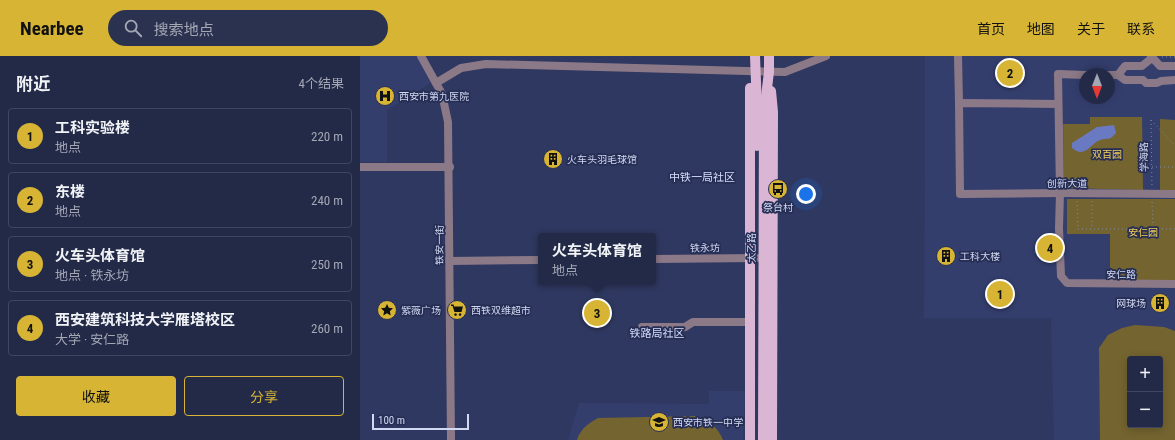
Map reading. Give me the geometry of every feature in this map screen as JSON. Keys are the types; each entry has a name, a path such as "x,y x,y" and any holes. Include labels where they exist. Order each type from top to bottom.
{"main road":[{"name":"太乙路","path":"755,56 757,108 754,258 757,440"},
{"name":"太乙路","path":"763,440 764,112 769,72 769,56"},
{"path":"769,72 773,112 772,440"},
{"path":"750,440 750,322 754,258"}],"street":[{"name":"铁安一街","path":"422,56 442,94 448,122 450,167 449,261 451,440"},
{"path":"436,83 461,68 486,64 785,72 826,56"},
{"path":"958,56 959,103 1058,104"},
{"path":"1118,76 1125,66 1142,66 1151,57 1160,66 1161,80"},
{"path":"1142,66 1143,80"},
{"path":"1160,66 1175,66"},
{"path":"1060,193 1058,74 1079,75"},
{"path":"1115,76 1125,80 1143,80 1146,83 1157,83 1161,80 1175,80"},
{"name":"创新大道","path":"959,103 960,194 1175,194"},
{"path":"360,167 450,167"},
{"name":"安仁路","path":"1060,193 1058,228 1061,276 1068,283 1175,284"},
{"name":"铁永坊","path":"656,259 754,258"},
{"path":"449,261 538,260"},
{"path":"642,327 685,327 693,322 750,322"}],"path":[{"path":"1151,57 1175,57"},
{"name":"学海路","path":"1153,229 1151,120 1175,146"},
{"path":"1151,167 1175,168"},
{"path":"1077,193 1078,229 1175,229"},
{"path":"1091,193 1092,229"}],"shaded area":[{"name":"西安市第九医院","path":"360,56 418,56 432,82 387,110 387,162 360,162"},
{"path":"925,56 1175,56 1175,440 1054,440 1051,318 924,318"},
{"path":"1114,125 1116,133 1110,138 1096,142 1084,151 1080,152 1072,148 1072,143 1097,127"},
{"name":"西安市铁一中学","path":"709,391 745,391 743,440 568,440 579,403 709,404"}],"green space":[{"name":"双百园","path":"1090,117 1142,117 1143,190 1064,188 1063,124 1090,124"},
{"path":"1160,119 1175,120 1175,191 1160,190"},
{"name":"安仁园","path":"1067,199 1175,199 1175,281 1110,281 1110,234 1067,234"},
{"path":"1135,325 1164,327 1175,331 1175,440 1100,440 1099,348 1108,335 1122,328"},
{"path":"697,416 713,425 719,431 723,440 577,440 578,436 588,424 598,418"}],"place":[{"name":"东楼","path":"1010,73"},
{"name":"西安市第九医院","path":"385,96"},
{"name":"火车头羽毛球馆","path":"553,159"},
{"name":"祭台村","path":"778,189"},
{"name":"西安建筑科技大学雁塔校区","path":"1050,248"},
{"name":"工科大楼","path":"946,256"},
{"name":"工科实验楼","path":"1000,294"},
{"name":"网球场","path":"1160,303"},
{"name":"紫薇广场","path":"387,310"},
{"name":"西铁双维超市","path":"457,310"},
{"name":"火车头体育馆","path":"597,313"},
{"name":"西安市铁一中学","path":"659,422"}],"district":[{"name":"中铁一局社区","path":"702,177"},
{"name":"铁路局社区","path":"657,333"}]}
